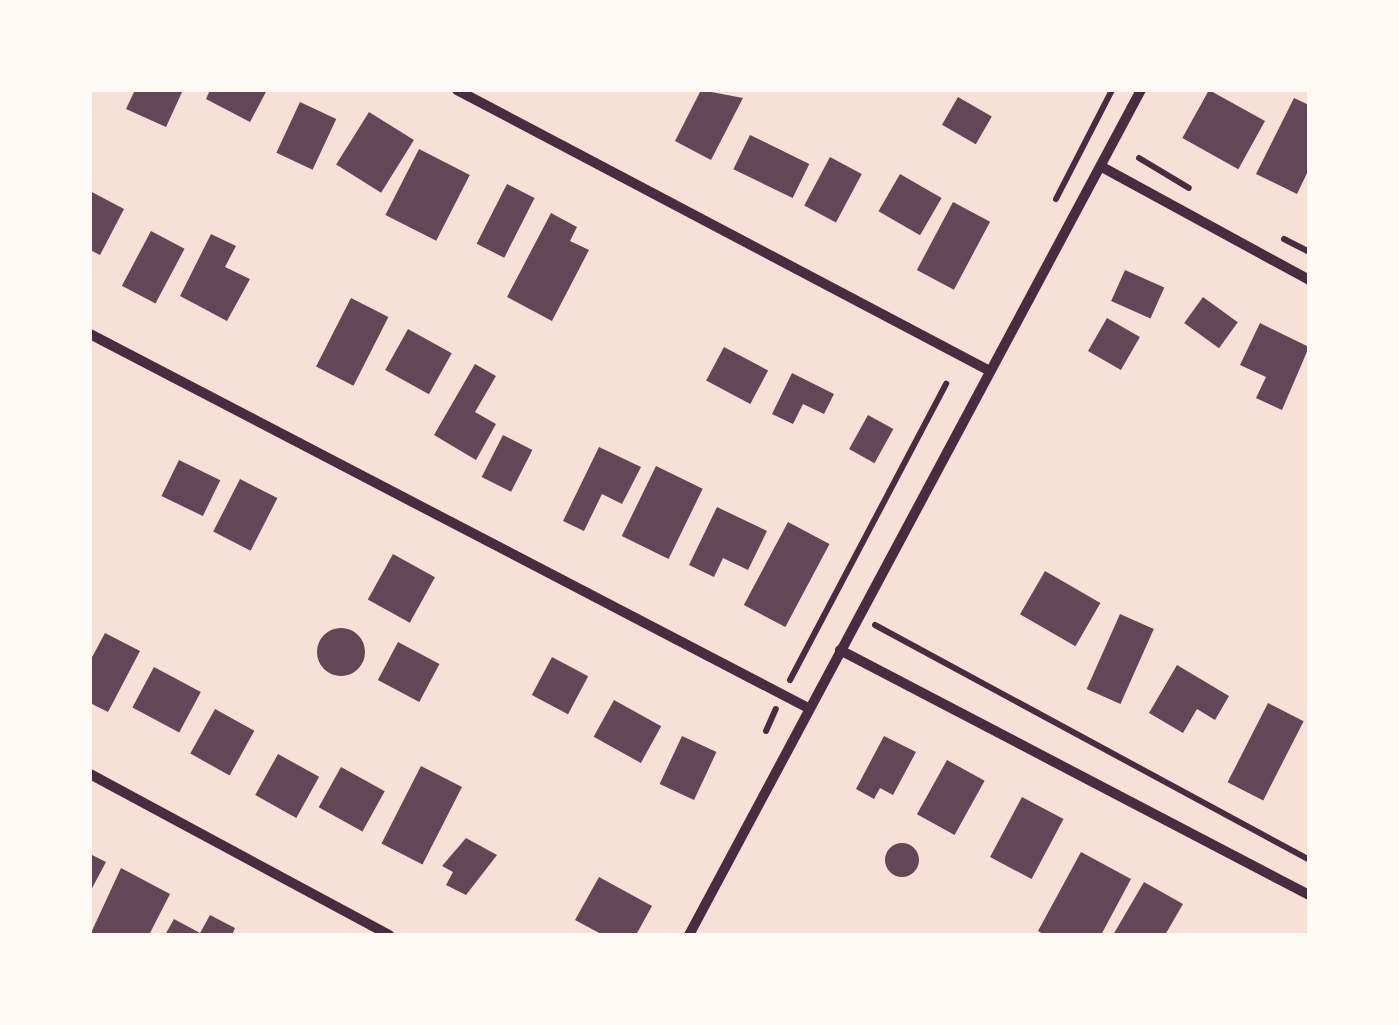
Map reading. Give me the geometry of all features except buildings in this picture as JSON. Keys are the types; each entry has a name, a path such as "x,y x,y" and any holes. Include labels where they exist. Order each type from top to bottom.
{"street":[{"path":"457,90 988,370"},
{"path":"689,935 988,370 1142,90"},
{"path":"1102,167 1309,280"},
{"path":"90,334 808,708"},
{"path":"840,650 1309,895"},
{"path":"90,774 389,935"}],"path":[{"path":"766,731 946,384"},
{"path":"858,616 1309,860"}]}
